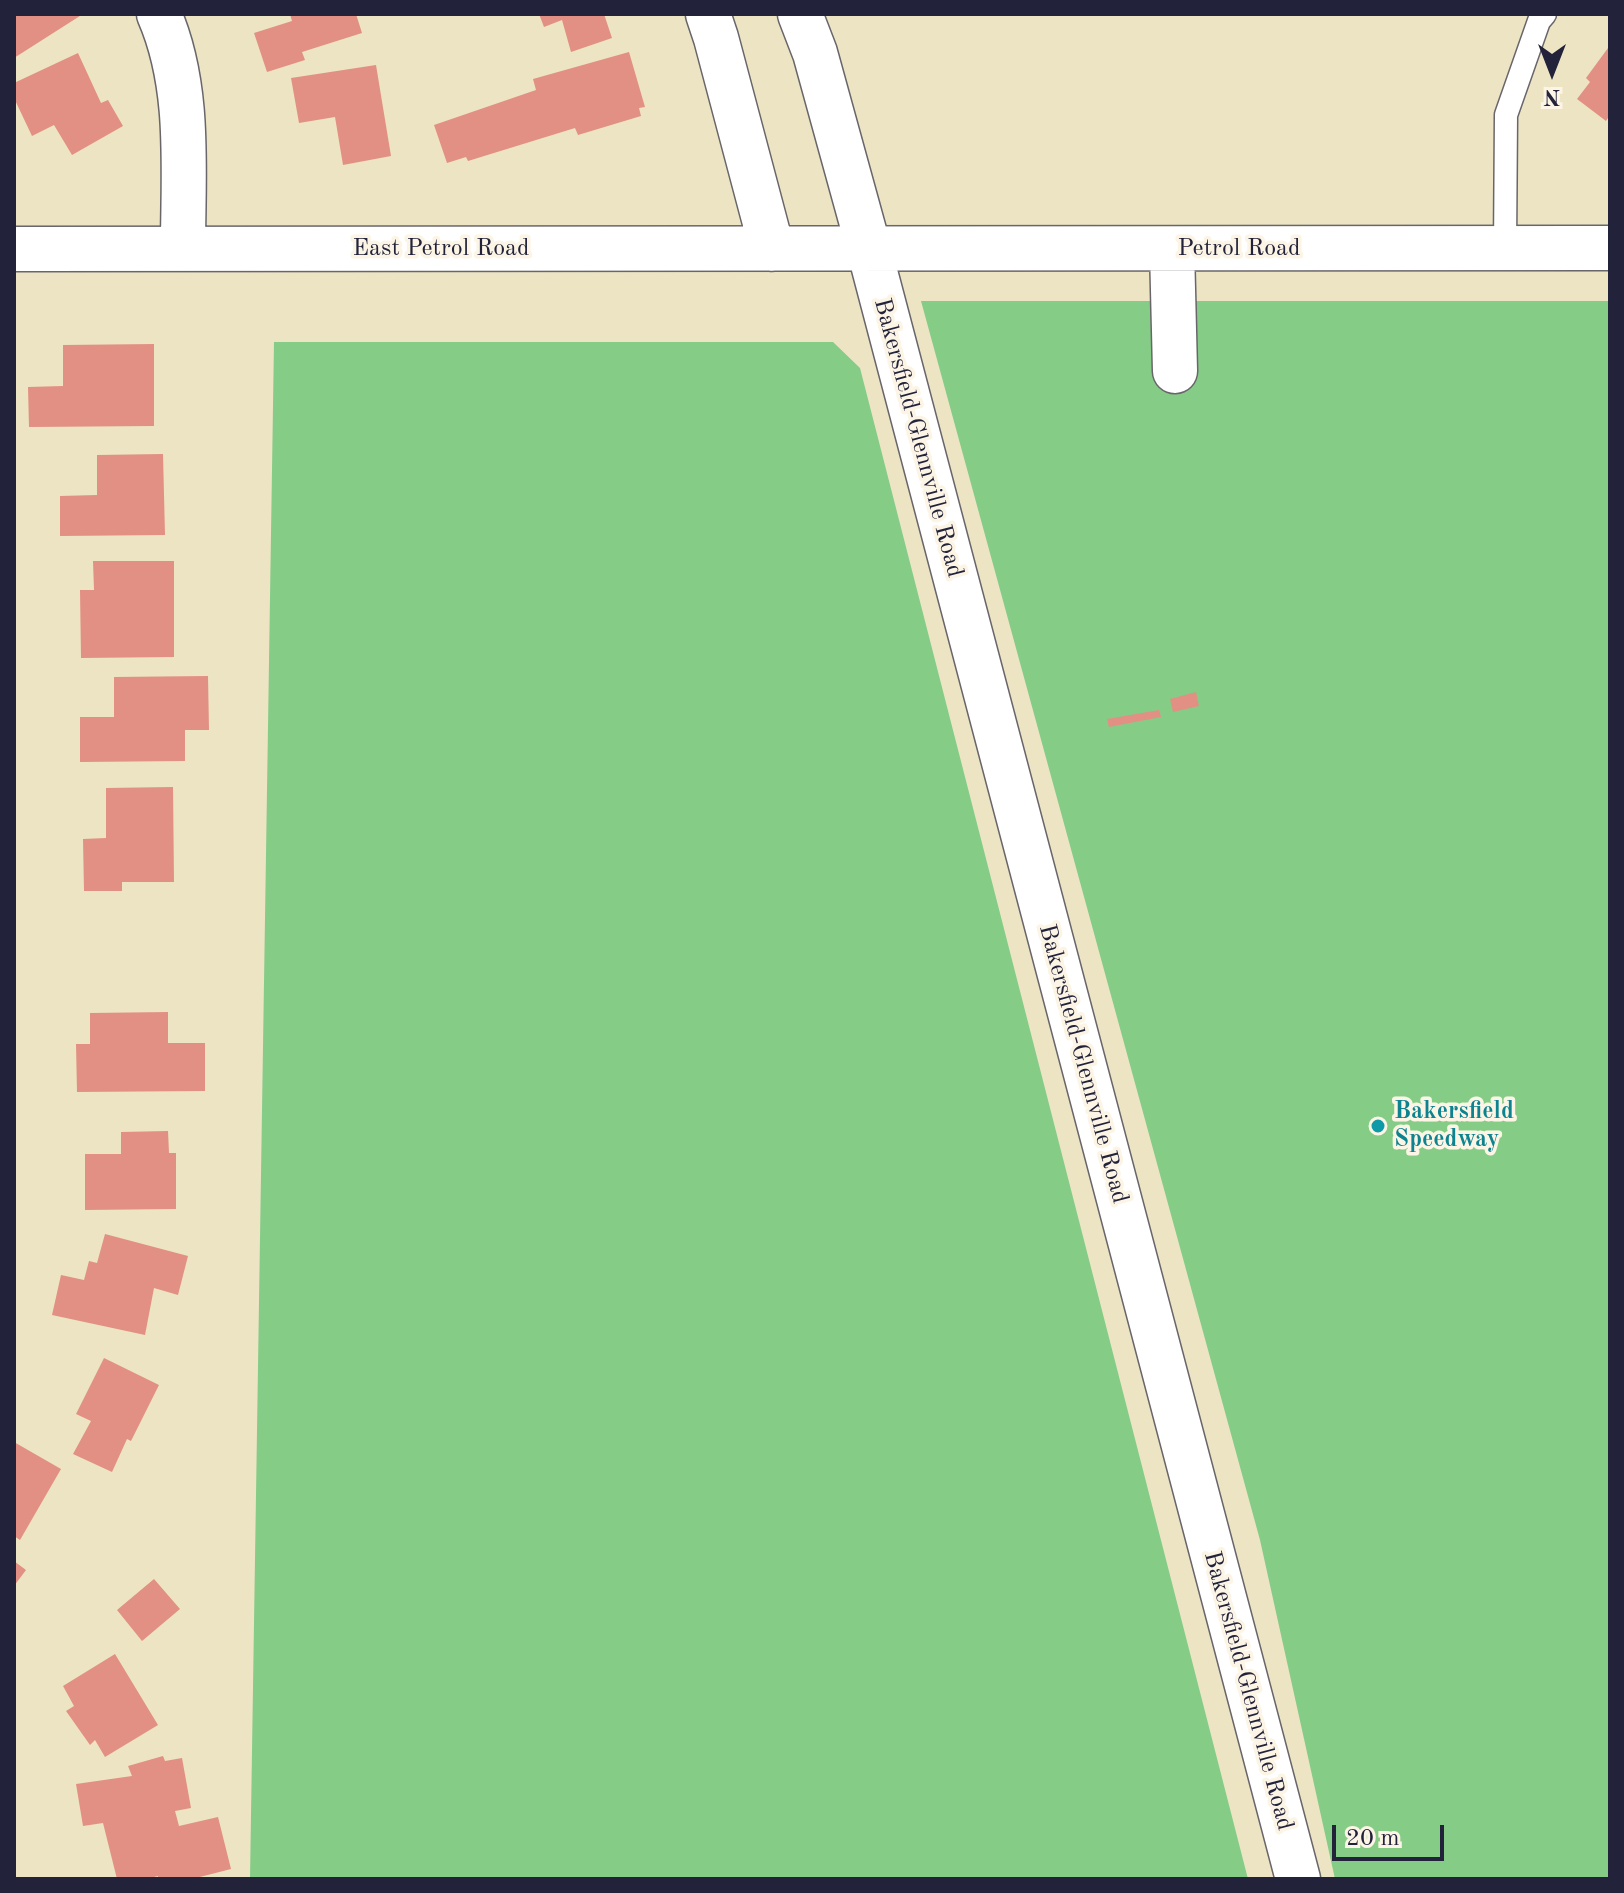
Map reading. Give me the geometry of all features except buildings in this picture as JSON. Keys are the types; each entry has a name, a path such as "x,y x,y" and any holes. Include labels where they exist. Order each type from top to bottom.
{"street":[{"path":"159,14 179,91 183,131 183,249"},
{"path":"708,14 772,249"},
{"name":"Bakersfield-Glennville Road","path":"800,14 815,53 869,249 1298,1879"},
{"name":"Petrol Road","path":"869,249 1610,248"},
{"name":"East Petrol Road","path":"14,249 869,249"},
{"path":"1172,249 1175,371"}],"lane":[{"path":"1505,249 1506,115 1539,21 1545,14"}],"green space":[{"name":"Bakersfield Speedway","path":"921,301 1610,301 1610,1879 1335,1879 1260,1540"},
{"path":"274,342 833,342 860,368 1248,1879 250,1879"}],"place":[{"name":"Bakersfield Speedway","path":"1378,1126"}]}
